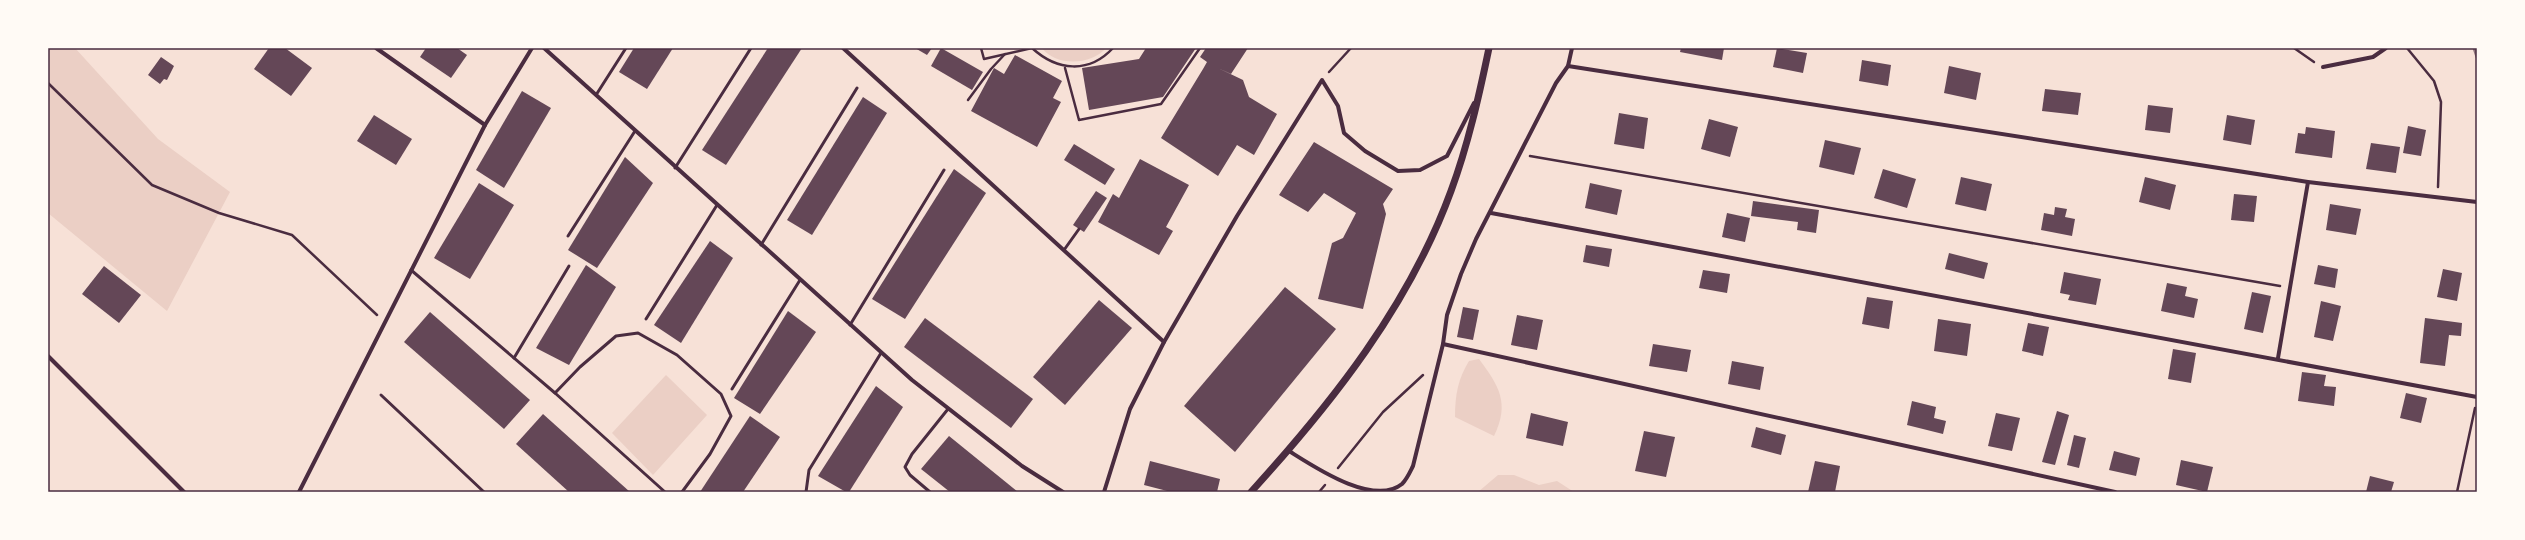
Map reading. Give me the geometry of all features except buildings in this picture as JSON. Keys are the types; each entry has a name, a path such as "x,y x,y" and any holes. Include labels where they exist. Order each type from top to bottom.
{"street":[{"path":"376,48 485,125"},
{"path":"298,492 485,125 532,48"},
{"path":"544,48 850,325 948,410 1022,466 1063,492"},
{"path":"844,48 1164,342"},
{"path":"1250,492 1288,451 1370,347 1405,290 1450,192 1480,90 1489,48"},
{"path":"1288,451 1330,477 1362,488 1379,490 1393,489 1402,484 1413,466 1443,344 1447,315 1462,274 1476,239 1491,213 1556,83 1568,66 1572,48"},
{"path":"2323,68 2373,57 2386,48"},
{"path":"1568,66 2308,182 2438,199 2477,202"},
{"path":"1104,492 1130,409 1164,342 1237,216 1322,80 1338,106 1344,133 1365,151 1398,171 1420,170 1447,156 1480,90"},
{"path":"2278,358 2288,287 2308,182"},
{"path":"1491,213 2278,358 2477,397"},
{"path":"1443,344 2115,492"},
{"path":"48,356 184,492"}],"lane":[{"path":"596,95 626,48"},
{"path":"675,168 751,48"},
{"path":"761,245 857,88"},
{"path":"568,236 634,130"},
{"path":"850,325 944,170"},
{"path":"646,319 717,205"},
{"path":"1064,250 1079,229"},
{"path":"514,358 569,266"},
{"path":"411,270 514,358 665,492"},
{"path":"732,389 800,280"},
{"path":"554,393 580,367 616,336 638,333 677,355 721,394 731,416 710,454 682,492"},
{"path":"806,492 809,470 882,353"},
{"path":"381,395 484,492"},
{"path":"930,492 910,475 905,467 912,454 948,410"}],"path":[{"path":"981,48 984,59 1032,48 1046,60 1065,68 1096,62 1113,48"},
{"path":"1065,68 1079,120 1161,104 1200,48"},
{"path":"1322,80 1351,48"},
{"path":"2294,48 2323,68"},
{"path":"2407,48 2434,81 2441,102 2438,199"},
{"path":"968,100 991,69 1005,54"},
{"path":"48,83 152,185 219,213 292,234 384,322"},
{"path":"1520,154 2288,287"},
{"path":"1330,477 1383,412 1439,360"},
{"path":"2457,492 2477,400"}],"shaded area":[{"path":"48,48 75,48 158,139 230,192 167,311 48,213"},
{"path":"1042,48 1106,48 1100,54 1092,58 1074,62 1056,58 1048,54"},
{"path":"1479,359 1497,387 1502,404 1499,424 1494,436 1455,417 1457,394 1462,374 1469,361"},
{"path":"666,375 707,415 653,475 612,433"},
{"path":"1498,475 1514,475 1539,485 1557,481 1574,492 1478,492"}],"railway":[{"path":"2474,48 2477,57"}]}
